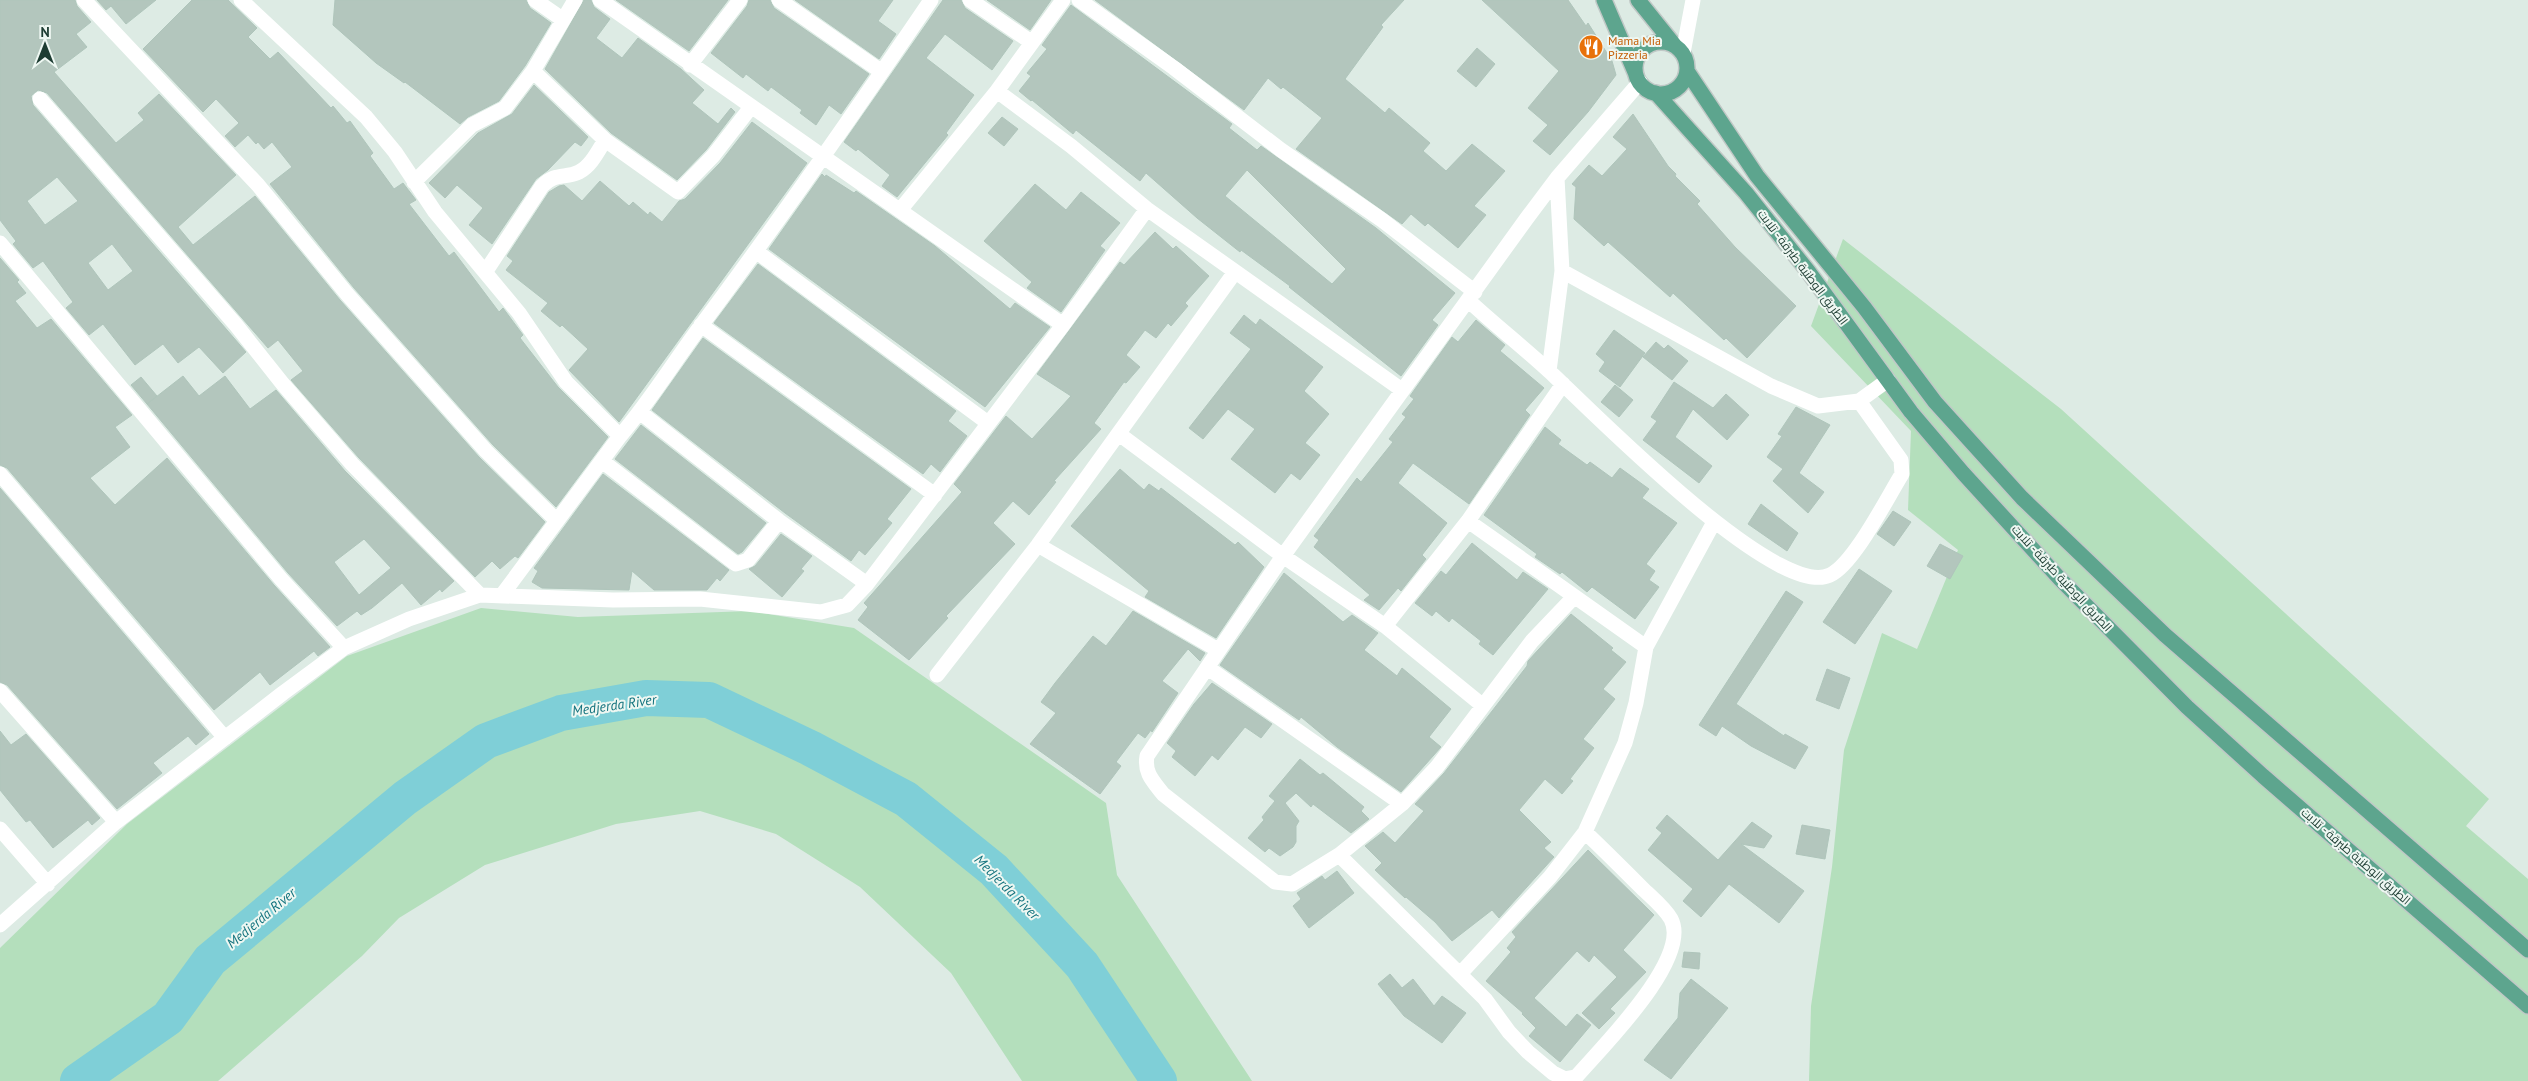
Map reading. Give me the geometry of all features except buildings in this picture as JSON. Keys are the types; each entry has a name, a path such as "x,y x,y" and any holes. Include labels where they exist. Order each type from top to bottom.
{"main road":[{"path":"1604,0 1638,78 1648,90 1665,94 1680,86 1687,70 1679,49 1638,0"},
{"path":"1638,78 1638,57 1650,44 1658,42 1679,49"},
{"name":"الطريق الوطنية طبرقة - تلابت","path":"1687,70 1757,176 1864,306 1934,402 2022,498 2165,635 2528,950"},
{"name":"الطريق الوطنية طبرقة - تلابت","path":"1656,93 1746,193 1808,271 1911,412 1963,473 2060,579 2187,706 2263,776 2528,1006"}],"street":[{"path":"84,0 258,185 347,294 474,437 557,521"},
{"path":"241,0 366,117 395,152 434,212 520,313 566,382 620,436"},
{"path":"537,0 562,19"},
{"path":"414,182 472,125 505,108 533,71 562,19 575,0"},
{"path":"600,0 1063,325"},
{"path":"690,65 740,0"},
{"path":"779,0 882,72"},
{"path":"502,594 620,436 641,413 701,325 757,252 931,0"},
{"path":"970,0 1031,42"},
{"path":"901,210 998,91 1031,42 1063,0"},
{"path":"1079,0 1174,68 1281,150 1382,220 1472,296 1621,440 1714,522 1792,572 1812,578 1830,576 1847,562 1902,474 1901,460 1859,402"},
{"path":"1679,49 1693,0"},
{"path":"533,71 605,140 668,187 680,192 713,156 752,107"},
{"path":"1573,598 1532,641 1437,767 1402,804 1339,855 1292,884 1275,882 1163,794 1148,775 1145,766 1147,756 1283,556 1556,178 1638,78"},
{"path":"998,91 1071,146 1147,209 1402,390"},
{"path":"40,99 223,310 282,384 352,464 480,594"},
{"path":"486,271 542,186 556,176 578,173 585,169 605,140"},
{"path":"1549,371 1562,271 1556,178"},
{"path":"0,925 116,822 225,738 344,648 400,622 480,594 613,600 700,599 821,612 847,605 867,584 935,495 1063,325 1147,209"},
{"path":"0,243 281,579 344,648"},
{"path":"757,252 988,423"},
{"path":"1562,271 1771,386 1818,406 1859,402 1888,380"},
{"path":"937,674 1038,545 1235,272"},
{"path":"701,325 935,495"},
{"path":"1385,626 1468,521 1563,384"},
{"path":"641,413 779,521 867,584"},
{"path":"1119,434 1283,556 1385,626 1482,705"},
{"path":"602,461 736,564 748,560 779,521"},
{"path":"0,474 225,738"},
{"path":"1468,521 1573,598 1646,647"},
{"path":"1460,974 1550,878 1585,832 1625,743 1636,703 1646,647 1714,522"},
{"path":"1038,545 1218,650"},
{"path":"1208,668 1402,804"},
{"path":"0,691 116,822"},
{"path":"0,829 48,884"},
{"path":"1339,855 1485,999 1509,1032 1528,1052 1553,1073 1565,1079 1576,1077 1623,1024 1658,980 1670,950 1673,932 1671,920 1585,832"}],"green space":[{"path":"1843,239 2061,409 2489,799 2466,826 2528,879 2528,1081 1809,1081 1811,1006 1832,867 1844,750 1882,633 1917,649 1958,550 1908,510 1911,431 1811,326"},
{"path":"481,608 578,617 750,611 854,628 1106,803 1117,875 1252,1081 1022,1081 951,973 860,887 776,834 700,811 616,824 485,865 399,918 362,956 218,1081 0,1081 0,948 127,824 347,656"}],"waterway":[{"name":"Medjerda River","path":"78,1081 168,1018 210,960 405,798 486,741 561,713 646,698 709,700 810,748 906,799 994,870 1082,965 1159,1081"}],"place":[{"name":"Mama Mia Pizzeria","path":"1591,47"}]}
